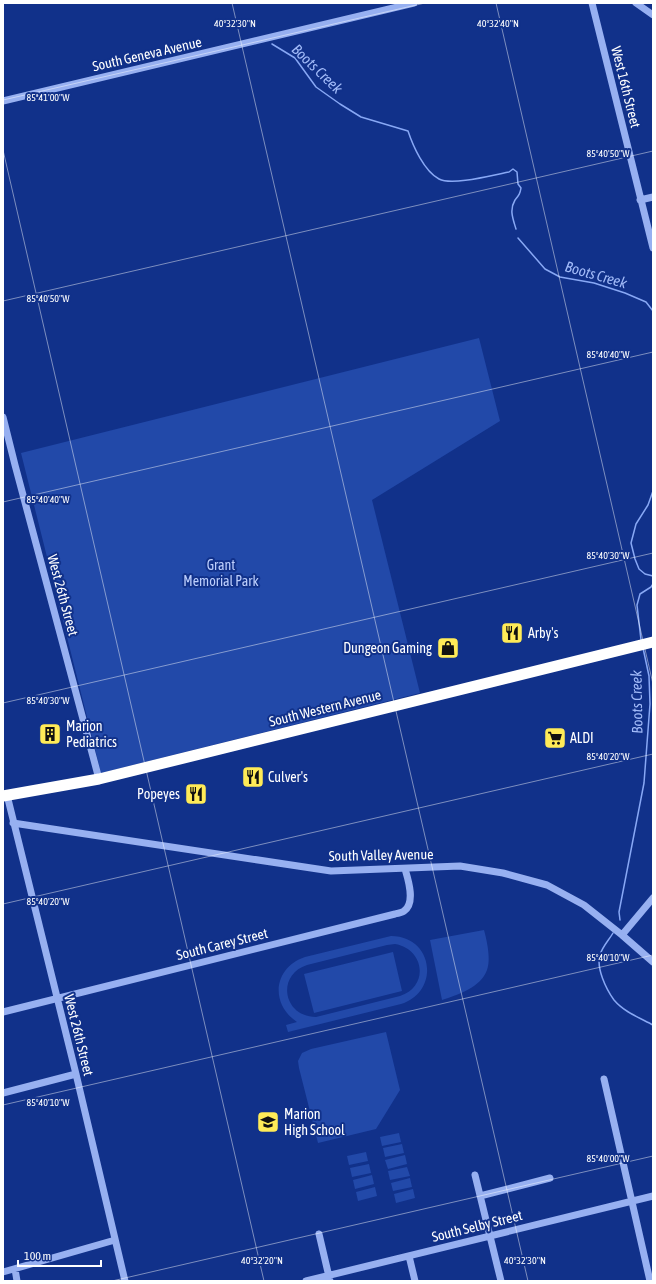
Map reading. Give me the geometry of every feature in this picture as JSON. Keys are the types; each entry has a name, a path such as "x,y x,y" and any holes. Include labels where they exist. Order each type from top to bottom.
{"highway":[{"name":"South Western Avenue","path":"5,795 99,779 653,642"}],"street":[{"name":"South Geneva Avenue","path":"3,101 414,3"},
{"name":"West 16th Street","path":"592,3 653,248"},
{"path":"636,3 653,15"},
{"path":"640,200 653,197"},
{"name":"West 26th Street","path":"3,417 99,779"},
{"name":"West 26th Street","path":"5,795 76,1074 125,1281"},
{"name":"South Valley Avenue","path":"13,823 331,871 460,866 503,873 547,885 584,905 653,962"},
{"name":"South Carey Street","path":"3,1012 405,911 410,903 406,869"},
{"path":"622,935 653,898"},
{"path":"3,1093 76,1074"},
{"path":"604,1079 650,1281"},
{"path":"475,1175 501,1281"},
{"path":"480,1196 550,1178"},
{"name":"South Selby Street","path":"306,1281 329,1278 409,1256 653,1196"},
{"path":"319,1234 329,1278"},
{"path":"3,1272 115,1240"},
{"path":"409,1256 415,1281"},
{"path":"15,1269 17,1281"}],"green space":[{"name":"Grant Memorial Park","path":"479,338 500,421 372,500 420,693 101,773 21,453"},
{"path":"484,930 489,961 484,976 468,990 442,1000 430,940"},
{"path":"391,936 405,938 416,945 423,954 427,965 426,977 422,988 414,997 401,1004 288,1032 286,1025 297,1022 282,1006 279,996 281,978 286,969 294,962 305,957","holes":["395,944 405,947 413,953 420,968 416,985 400,996 316,1017 305,1015 296,1010 290,1003 288,986 291,977 297,970 307,965 387,945"]},
{"path":"393,952 402,991 314,1013 304,974"},
{"path":"386,1032 400,1090 376,1129 318,1143 299,1068 298,1061 302,1053 311,1049"},
{"path":"399,1133 401,1142 382,1146 380,1137"},
{"path":"402,1144 404,1153 385,1157 383,1148"},
{"path":"366,1152 368,1161 349,1165 347,1156"},
{"path":"405,1155 407,1164 388,1169 385,1160"},
{"path":"369,1164 371,1173 352,1177 350,1168"},
{"path":"407,1167 410,1176 390,1180 388,1171"},
{"path":"372,1175 374,1184 355,1189 353,1180"},
{"path":"410,1178 412,1187 393,1191 391,1183"},
{"path":"375,1187 377,1196 358,1201 356,1192"},
{"path":"413,1189 415,1198 396,1203 394,1194"}],"waterway":[{"name":"Boots Creek","path":"272,44 295,58 316,87 340,104 361,117 408,131 416,151 424,164 439,179 445,181 463,181 509,172 513,169 517,172 518,184 521,188 512,207 516,229"},
{"name":"Boots Creek","path":"518,238 545,269 560,277 594,283 625,293 646,302 653,311"},
{"name":"Boots Creek","path":"653,491 648,505 636,524 631,543 639,569 645,574 653,576"},
{"name":"Boots Creek","path":"641,640 637,605 640,594 653,584"},
{"name":"Boots Creek","path":"620,920 619,912 644,783 650,704 649,676 643,648"},
{"name":"Boots Creek","path":"613,933 602,949 599,960 599,966 605,984 614,1000 622,1008 653,1025"}],"place":[{"name":"Arby's","path":"512,633"},
{"name":"Dungeon Gaming","path":"448,648"},
{"name":"Marion Pediatrics","path":"50,734"},
{"name":"ALDI","path":"555,738"},
{"name":"Culver's","path":"253,777"},
{"name":"Popeyes","path":"196,794"},
{"name":"Marion High School","path":"268,1122"}]}
